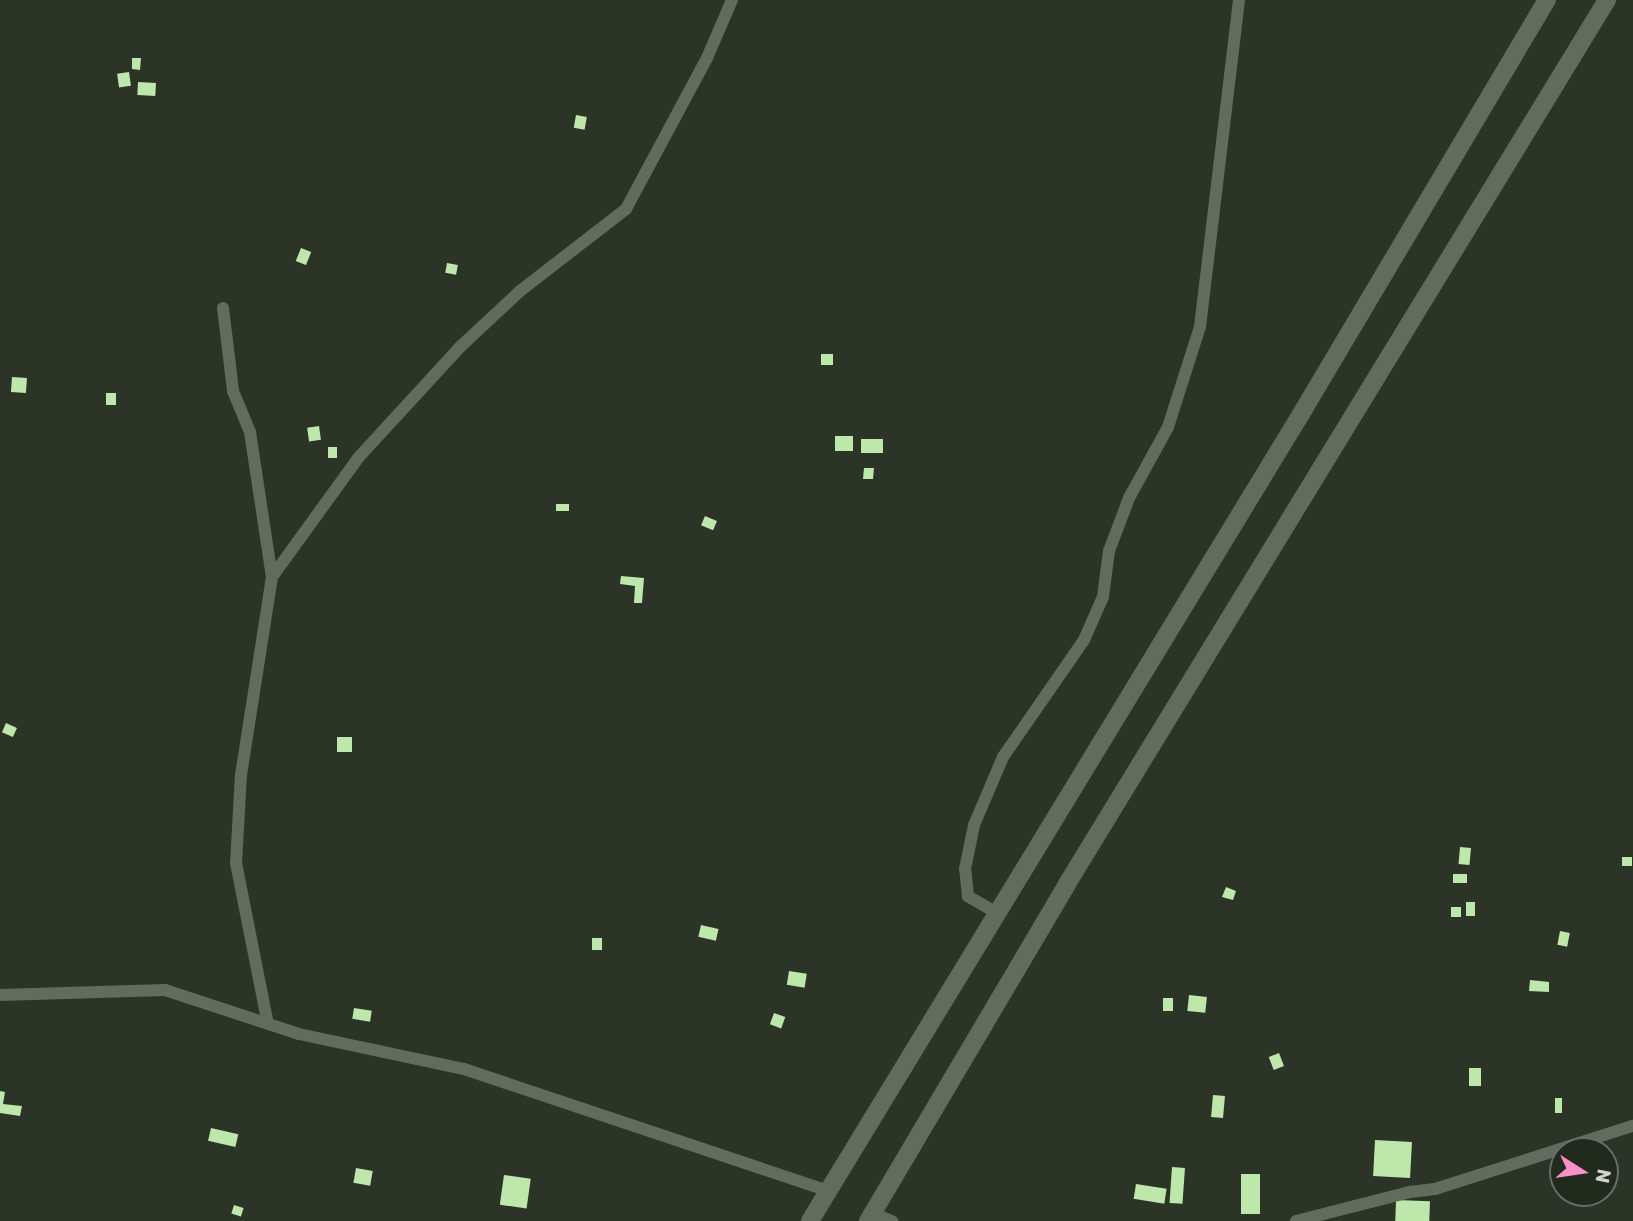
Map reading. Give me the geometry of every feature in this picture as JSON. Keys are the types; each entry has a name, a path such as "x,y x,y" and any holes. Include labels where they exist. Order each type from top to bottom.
{"street":[{"path":"272,577 358,457 460,347 520,290 626,209 707,58 732,0"},
{"path":"996,913 968,896 965,869 974,825 1003,757 1084,640 1103,597 1108,551 1129,498 1168,427 1200,327 1239,0"},
{"path":"810,1221 1304,409 1547,0"},
{"path":"892,1221 870,1217 1067,884 1607,0"},
{"path":"223,308 233,390 250,432 272,577 241,775 236,863 268,1024"},
{"path":"0,995 165,990 299,1034 464,1069 828,1191"},
{"path":"1296,1221 1410,1192 1435,1189 1633,1126"}],"building":[{"path":"132,58 141,58 140,70 132,69"},
{"path":"129,72 131,86 119,88 117,74"},
{"path":"138,82 156,83 155,96 137,95"},
{"path":"576,115 587,117 585,130 574,128"},
{"path":"301,248 311,252 306,265 296,261"},
{"path":"447,263 458,265 456,275 445,273"},
{"path":"821,354 833,354 833,365 821,365"},
{"path":"12,377 27,378 26,393 11,392"},
{"path":"106,393 116,393 116,405 106,405"},
{"path":"319,426 321,440 309,442 307,428"},
{"path":"835,436 853,436 853,451 835,451"},
{"path":"861,439 883,439 883,453 861,453"},
{"path":"328,447 337,447 337,458 328,458"},
{"path":"864,468 874,468 873,479 863,479"},
{"path":"556,504 569,504 569,511 556,511"},
{"path":"705,516 717,521 713,530 701,525"},
{"path":"621,576 644,578 642,603 634,603 635,586 620,584"},
{"path":"6,723 17,728 13,737 2,732"},
{"path":"337,737 352,737 352,752 337,752"},
{"path":"1460,847 1471,848 1469,865 1459,864"},
{"path":"1622,857 1632,857 1632,866 1622,866"},
{"path":"1453,874 1467,874 1467,883 1453,883"},
{"path":"1226,887 1236,891 1233,900 1222,897"},
{"path":"1466,902 1475,902 1475,916 1466,916"},
{"path":"1451,907 1461,907 1461,917 1451,917"},
{"path":"701,925 719,929 716,941 698,937"},
{"path":"1560,931 1570,933 1567,947 1557,945"},
{"path":"592,938 602,938 602,950 592,950"},
{"path":"789,971 807,974 805,988 787,985"},
{"path":"1530,980 1549,982 1549,992 1529,991"},
{"path":"1189,995 1207,997 1205,1013 1187,1011"},
{"path":"1163,998 1173,998 1173,1011 1163,1011"},
{"path":"354,1008 372,1011 370,1022 352,1019"},
{"path":"774,1013 785,1017 781,1028 770,1024"},
{"path":"1279,1053 1284,1066 1274,1070 1269,1057"},
{"path":"1469,1068 1481,1068 1481,1086 1469,1086"},
{"path":"0,1091 5,1092 3,1104 22,1106 20,1116 0,1113"},
{"path":"1213,1095 1225,1096 1223,1118 1211,1117"},
{"path":"1555,1098 1562,1098 1562,1113 1555,1113"},
{"path":"211,1128 238,1134 235,1147 208,1141"},
{"path":"1375,1140 1412,1142 1410,1178 1373,1176"},
{"path":"1172,1167 1185,1168 1182,1204 1169,1203"},
{"path":"356,1168 373,1171 370,1186 353,1183"},
{"path":"1241,1174 1260,1174 1260,1214 1241,1214"},
{"path":"504,1175 531,1179 527,1208 500,1205"},
{"path":"1136,1184 1167,1189 1164,1204 1134,1199"},
{"path":"1396,1200 1430,1201 1429,1221 1395,1221"},
{"path":"234,1205 244,1208 241,1217 231,1214"}]}
